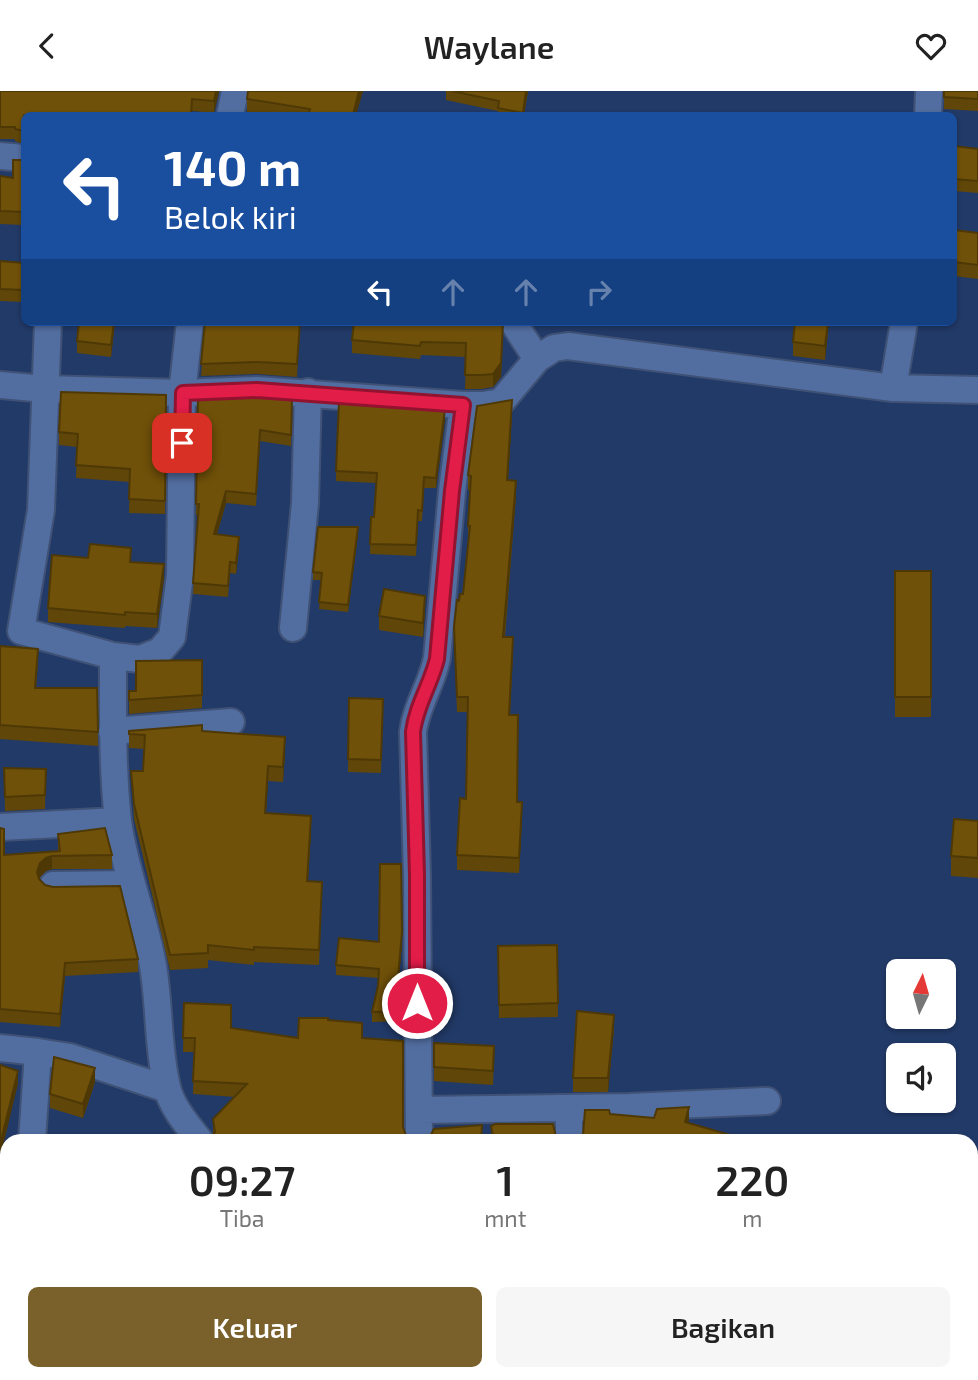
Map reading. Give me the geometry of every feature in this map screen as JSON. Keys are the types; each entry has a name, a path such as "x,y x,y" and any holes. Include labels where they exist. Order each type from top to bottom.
{"street":[{"path":"231,112 235,91"},
{"path":"928,112 929,91"},
{"path":"0,156 21,158"},
{"path":"48,326 40,510 11,631 113,656 140,659 160,650 172,637 180,575 183,393 190,326"},
{"path":"516,326 537,359"},
{"path":"893,388 903,326"},
{"path":"0,385 183,393 257,390 483,405 500,402 537,359 554,348 568,346 893,388 978,390"},
{"path":"293,628 304,503 308,393"},
{"path":"419,1134 413,732 415,718 437,659 452,491 463,405"},
{"path":"113,656 112,731 118,821 153,964 167,1089 194,1134"},
{"path":"112,731 231,722"},
{"path":"1,828 118,821"},
{"path":"54,885 132,884"},
{"path":"0,1048 71,1057 167,1089"},
{"path":"32,1134 37,1052"},
{"path":"419,1110 569,1109 767,1101"},
{"path":"569,1109 569,1134"}],"building":[{"path":"0,91 216,91 214,101 192,99 191,112 21,112 21,130 15,127 0,127"},
{"path":"248,91 359,91 354,112 309,112 310,109 247,99"},
{"path":"452,91 526,91 523,112 498,108 499,101"},
{"path":"944,91 978,91 978,99 944,97"},
{"path":"957,146 978,149 978,181 957,179"},
{"path":"13,160 21,160 21,212 0,211 0,176 13,178"},
{"path":"957,230 978,233 978,265 957,262"},
{"path":"0,261 21,263 21,290 0,289"},
{"path":"79,326 113,326 111,345 77,341"},
{"path":"205,326 300,326 297,364 201,364"},
{"path":"354,326 503,326 501,363 493,374 465,375 466,343 421,342 420,346 352,340"},
{"path":"795,326 828,326 825,346 793,342"},
{"path":"61,392 166,395 165,501 129,499 130,469 76,465 78,434 59,432"},
{"path":"257,394 292,397 291,435 260,430 256,494 226,491 214,534 239,537 236,563 230,562 228,586 193,583 199,504 196,504 198,397"},
{"path":"512,400 507,480 516,481 503,637 513,637 509,715 518,715 517,802 522,802 519,858 457,855 460,798 466,799 468,697 457,697 454,627 457,600 459,601 460,594 463,594 470,526 471,476 468,475 477,406"},
{"path":"339,401 445,409 436,478 424,477 422,511 418,510 416,545 370,544 377,473 336,471"},
{"path":"318,527 358,527 348,605 319,602 322,573 313,572"},
{"path":"90,544 131,548 130,562 164,564 157,614 125,612 125,615 48,608 52,555 88,558"},
{"path":"895,571 931,571 931,697 895,697"},
{"path":"384,589 425,596 423,623 379,616"},
{"path":"0,646 38,649 35,688 97,688 98,732 0,725"},
{"path":"202,660 202,695 129,700 129,691 136,691 136,661"},
{"path":"349,698 383,699 381,760 348,759"},
{"path":"202,725 202,731 285,737 283,767 268,766 265,813 311,816 307,881 322,882 319,950 254,947 254,950 208,945 208,953 170,955 134,804 131,771 143,771 145,735 129,734 129,731"},
{"path":"4,768 46,769 45,795 5,797"},
{"path":"954,819 978,821 978,858 951,856"},
{"path":"0,828 4,829 4,855 60,851 58,834 105,828 112,855 52,856 40,863 37,872 45,885 53,887 120,886 138,959 65,963 60,1014 0,1009"},
{"path":"380,864 401,864 402,932 397,989 402,990 401,1011 372,1012 379,969 336,965 339,938 379,942"},
{"path":"557,945 558,1003 499,1005 498,946"},
{"path":"184,1003 231,1005 231,1028 298,1038 299,1018 328,1018 362,1023 362,1038 403,1041 403,1127 405,1134 214,1134 213,1119 247,1084 193,1081 195,1038 183,1038"},
{"path":"577,1011 614,1015 608,1078 573,1078"},
{"path":"434,1043 494,1046 493,1071 434,1067"},
{"path":"54,1057 95,1068 83,1104 50,1094"},
{"path":"0,1065 18,1071 3,1134 0,1134"},
{"path":"689,1107 685,1122 727,1134 583,1134 585,1110 609,1110 610,1114 654,1118 657,1109"},
{"path":"553,1124 555,1134 493,1134 491,1126"},
{"path":"482,1125 481,1134 431,1134 434,1129"}],"route":[{"path":"182,443 183,393 257,390 463,405 452,491 437,659 415,718 413,732 417,1003"}]}
